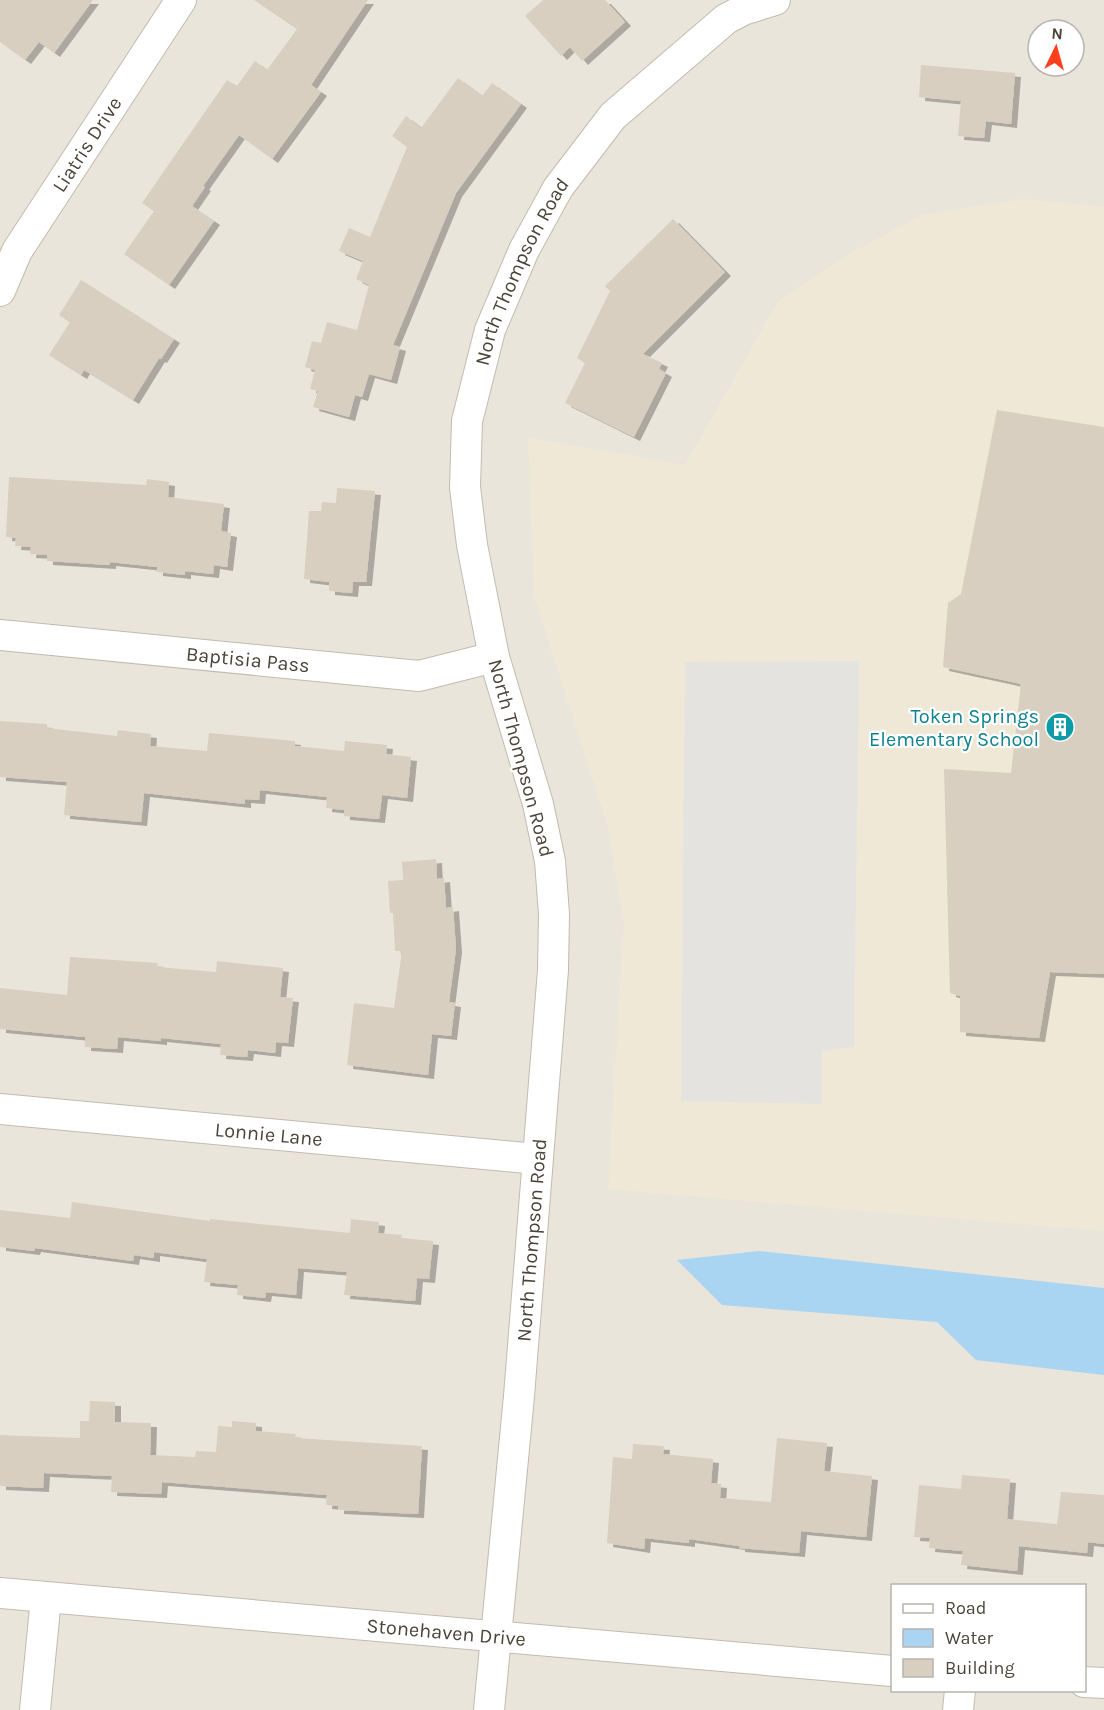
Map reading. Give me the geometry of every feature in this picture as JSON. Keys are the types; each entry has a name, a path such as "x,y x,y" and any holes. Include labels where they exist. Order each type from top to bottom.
{"street":[{"name":"Liatris Drive","path":"0,291 17,251 182,0"},
{"name":"North Thompson Road","path":"489,1710 519,1396 553,970 554,914 550,861 538,804 494,657 472,545 465,487 467,421 489,330 524,250 558,188 614,116 720,9 743,10 775,0"},
{"name":"Baptisia Pass","path":"0,635 419,676 494,657"},
{"name":"Lonnie Lane","path":"0,1109 537,1159"},
{"name":"Stonehaven Drive","path":"0,1593 891,1671"},
{"path":"35,1710 46,1598"},
{"path":"1086,1682 1104,1683"},
{"path":"958,1710 960,1692"}],"shaded area":[{"path":"0,0 1104,0 1104,1710 0,1710"},
{"path":"1022,199 1104,207 1104,1231 608,1189 624,922 608,827 534,595 528,438 685,465 779,300 856,250 923,215"},
{"path":"859,661 854,1047 822,1051 822,1104 681,1101 685,662"}],"water":[{"path":"759,1251 1104,1288 1104,1375 976,1360 937,1322 722,1305 677,1260"}],"building":[{"path":"0,0 93,0 54,53 39,42 25,60 0,42"},
{"path":"254,0 368,0 311,85 321,92 272,159 239,135 203,186 205,187 192,206 214,221 169,285 124,254 154,211 142,203 227,80 237,86 255,61 267,70 297,29"},
{"path":"543,0 605,0 625,22 582,61 570,47 561,56 525,16"},
{"path":"921,65 1015,73 1011,124 986,121 984,138 958,136 961,101 919,97"},
{"path":"458,78 482,96 492,83 521,104 456,193 393,345 400,347 391,380 369,374 362,397 355,395 349,417 313,407 318,391 310,389 315,370 305,367 312,341 321,343 327,322 357,330 369,285 356,279 363,261 339,251 349,228 370,237 407,147 392,136 406,116 421,128"},
{"path":"673,219 725,272 643,354 662,363 659,369 666,373 634,437 565,403 585,363 577,358 610,291 605,286"},
{"path":"81,280 174,339 161,359 159,358 133,400 84,370 81,375 49,355 70,322 59,315"},
{"name":"Token Springs Elementary School","path":"997,410 1104,427 1104,974 1050,972 1039,1038 960,1032 960,996 950,993 944,769 1011,773 1021,684 943,667 948,603 961,594"},
{"path":"9,477 146,485 147,479 169,482 168,497 224,504 221,531 231,533 227,567 214,565 213,574 185,571 185,575 157,572 157,567 110,562 110,565 47,561 47,555 30,554 31,547 15,546 16,538 6,537"},
{"path":"337,488 375,491 366,582 353,582 352,593 329,591 329,582 304,579 309,511 321,511 322,502 336,503"},
{"path":"0,721 47,724 47,728 117,736 118,730 151,734 150,746 207,751 209,733 295,741 295,746 344,751 345,741 387,745 386,754 411,757 407,798 382,795 379,819 344,816 344,810 326,808 327,797 260,790 259,800 245,799 245,804 144,793 141,822 64,815 67,782 0,777"},
{"path":"436,859 437,879 444,878 446,908 453,907 456,949 449,1002 455,1003 451,1036 432,1034 428,1075 347,1065 354,1003 394,1008 402,951 395,951 388,881 403,880 402,862"},
{"path":"70,957 158,963 157,967 216,972 217,961 283,968 280,997 293,998 288,1043 276,1042 275,1053 248,1050 247,1057 220,1055 221,1044 161,1038 161,1041 118,1037 117,1049 85,1047 85,1037 0,1029 0,988 67,995"},
{"path":"72,1202 210,1221 210,1219 350,1233 351,1219 379,1222 378,1233 433,1241 429,1279 417,1278 415,1301 344,1295 347,1272 298,1268 296,1295 266,1292 265,1298 237,1295 238,1285 204,1282 207,1259 154,1252 154,1258 134,1255 133,1261 35,1248 34,1251 0,1247 0,1210 70,1218"},
{"path":"90,1401 115,1402 115,1422 151,1423 150,1455 195,1457 196,1451 216,1452 218,1426 232,1427 232,1421 256,1423 256,1431 296,1434 295,1438 422,1446 418,1514 338,1510 338,1506 326,1505 327,1495 162,1482 161,1494 111,1492 112,1476 44,1473 43,1488 0,1486 0,1435 80,1438 80,1421 89,1421"},
{"path":"777,1438 827,1443 824,1471 872,1476 866,1537 801,1531 799,1553 739,1548 739,1546 689,1539 689,1543 645,1538 644,1549 607,1543 613,1457 632,1459 633,1444 664,1446 663,1454 713,1459 711,1483 721,1484 720,1498 771,1502"},
{"path":"962,1475 1010,1479 1007,1519 1057,1524 1061,1492 1104,1495 1104,1544 1088,1542 1087,1553 1019,1546 1017,1571 961,1565 963,1551 929,1548 930,1538 914,1537 919,1485 961,1489"}],"place":[{"name":"Token Springs Elementary School","path":"1060,727"}]}
